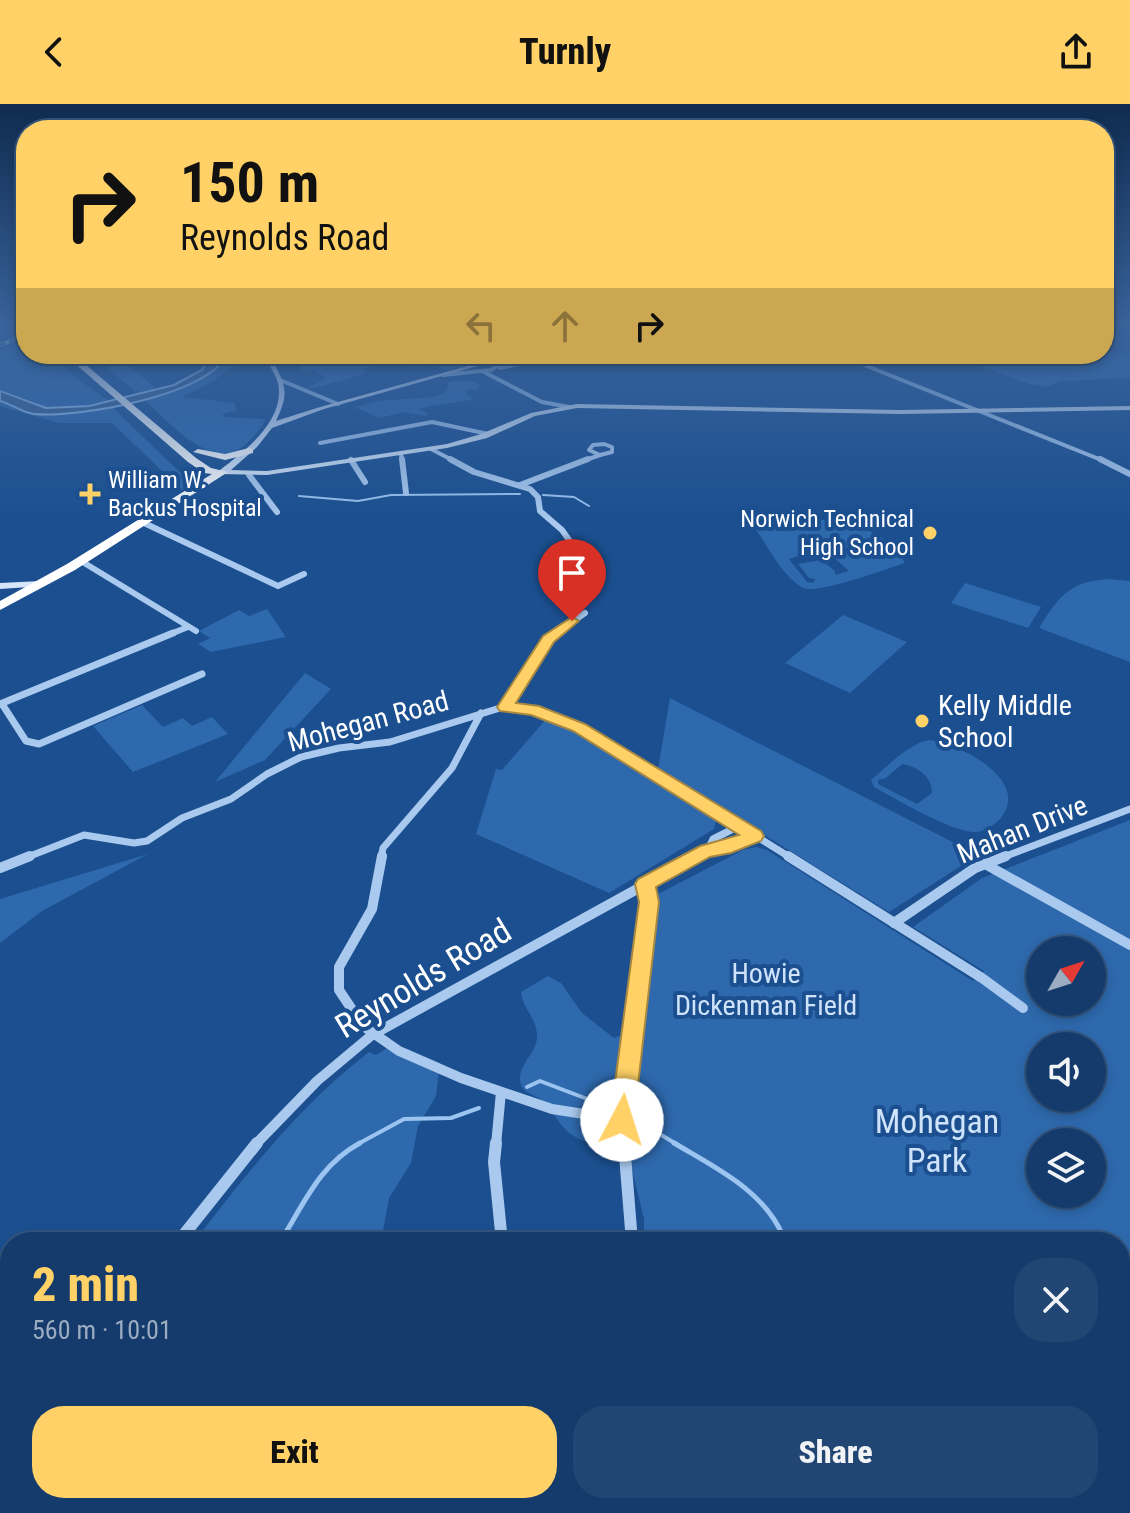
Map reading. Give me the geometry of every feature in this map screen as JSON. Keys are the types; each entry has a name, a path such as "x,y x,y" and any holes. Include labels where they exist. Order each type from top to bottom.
{"highway":[{"path":"109,391 206,470 223,472"},
{"path":"125,391 223,472"},
{"path":"171,444 172,451 194,472 195,480 188,496"},
{"path":"198,452 225,457 249,451"},
{"path":"0,606 81,561 223,472"}],"main road":[{"path":"223,472 249,451 270,426 280,391"},
{"path":"270,426 386,391"},
{"path":"223,472 249,475 431,449 488,434 539,412 569,407 976,411 1130,408"},
{"path":"0,586 41,584"}],"street":[{"path":"306,391 338,404"},
{"path":"520,391 542,402 569,407"},
{"path":"927,391 1059,441 1130,474"},
{"path":"539,412 542,402"},
{"path":"320,443 432,422 488,434"},
{"path":"431,449 469,470 520,486 537,495 540,511 564,533 581,557"},
{"path":"401,454 406,493"},
{"path":"520,486 600,455"},
{"path":"351,460 365,482"},
{"path":"249,475 254,486 277,512"},
{"path":"144,523 278,586 304,574"},
{"path":"81,561 192,629 1,704 26,741 39,744 202,674"},
{"path":"506,707 548,639 585,613"},
{"name":"Mohegan Road","path":"0,868 84,835 134,843 147,841 182,818 236,796 267,774 301,757 339,748 390,742 506,707 534,710 579,727 990,983 1023,1008"},
{"path":"481,713 452,768 383,848 372,909 339,967 339,990 372,1035 399,1051 501,1092 568,1114 622,1120"},
{"name":"Mahan Drive","path":"894,923 934,893 985,864 1130,809"},
{"name":"Reynolds Road","path":"707,851 713,839 739,826"},
{"name":"Reynolds Road","path":"186,1232 270,1126 331,1067 372,1035 707,851 755,836"},
{"path":"985,864 1130,945"},
{"path":"631,1232 622,1120 649,902 645,884"},
{"path":"501,1092 494,1162 501,1232"}],"green space":[{"path":"0,391 94,391 108,400 82,406 46,407"},
{"path":"168,391 195,391 182,397 235,403 236,411 223,414 223,417 265,419 251,439 238,450 224,453 209,451 180,433 143,398"},
{"path":"446,391 467,391 465,393 474,399 419,409 429,414 425,416 404,412 379,418 355,407 379,401 443,394"},
{"path":"0,401 34,414 82,412 114,405 116,411 187,479 182,490 112,423 59,423 0,406"},
{"path":"795,519 841,522 872,532 885,540 897,550 905,563 822,588 803,588 783,570 756,530","holes":["808,553 833,557 849,571 835,575 835,571 821,560 798,564 809,578 815,579 813,583 807,582 789,559"]},
{"path":"1107,579 1130,581 1130,662 1039,628 1059,599 1074,587"},
{"path":"965,583 1041,607 1028,628 951,603"},
{"path":"267,609 286,637 211,652 198,644 210,638 199,631 239,610 249,616"},
{"path":"843,615 907,642 850,693 785,663"},
{"path":"305,673 331,689 265,760 215,782"},
{"path":"670,698 978,855 889,912 658,769"},
{"path":"142,705 163,727 183,718 192,726 212,717 228,734 133,772 93,726"},
{"path":"547,718 583,734 711,815 716,821 714,829 609,893 476,834 496,769 502,770"},
{"path":"929,740 958,749 990,768 1008,793 1007,807 997,822 981,831 965,831 924,814 874,787 871,780 898,756","holes":["902,764 923,773 929,781 932,793 917,804 878,784 878,780 886,778"]},
{"path":"1130,820 1130,1232 644,1232 644,1219 629,1157 615,1149 572,1135 544,1102 520,1083 521,1072 537,1038 521,992 548,976 561,983 582,1013 614,1038 644,1027 658,894 743,850 756,847 767,850 973,981 984,971 913,927 982,878"},
{"path":"148,854 42,911 0,943 0,899"},
{"path":"390,1046 408,1049 440,1063 436,1096 418,1126 411,1163 389,1198 383,1232 202,1232 297,1117 369,1052 376,1055"}],"shaded area":[{"path":"0,391 46,408 89,406 151,391 172,391 109,408 54,414 30,413 0,401"}],"waterway":[{"path":"299,496 358,501 391,495 520,494"},
{"path":"543,495 574,497 589,506"},
{"path":"527,1087 540,1081 611,1108"},
{"path":"356,1145 404,1119 451,1118 479,1108"},
{"path":"633,1118 678,1145"},
{"path":"286,1232 323,1174 360,1143"},
{"path":"674,1143 722,1171 751,1193 781,1232"}],"place":[{"name":"William W. Backus Hospital","path":"90,494"},
{"name":"Norwich Technical High School","path":"930,533"},
{"name":"Kelly Middle School","path":"922,721"}],"route":[{"path":"572,621 548,639 506,707 534,710 579,727 755,836 707,851 645,884 649,902 622,1120"}],"park label":[{"name":"Howie Dickenman Field","path":"766,989"},
{"name":"Mohegan Park","path":"937,1140"}]}
